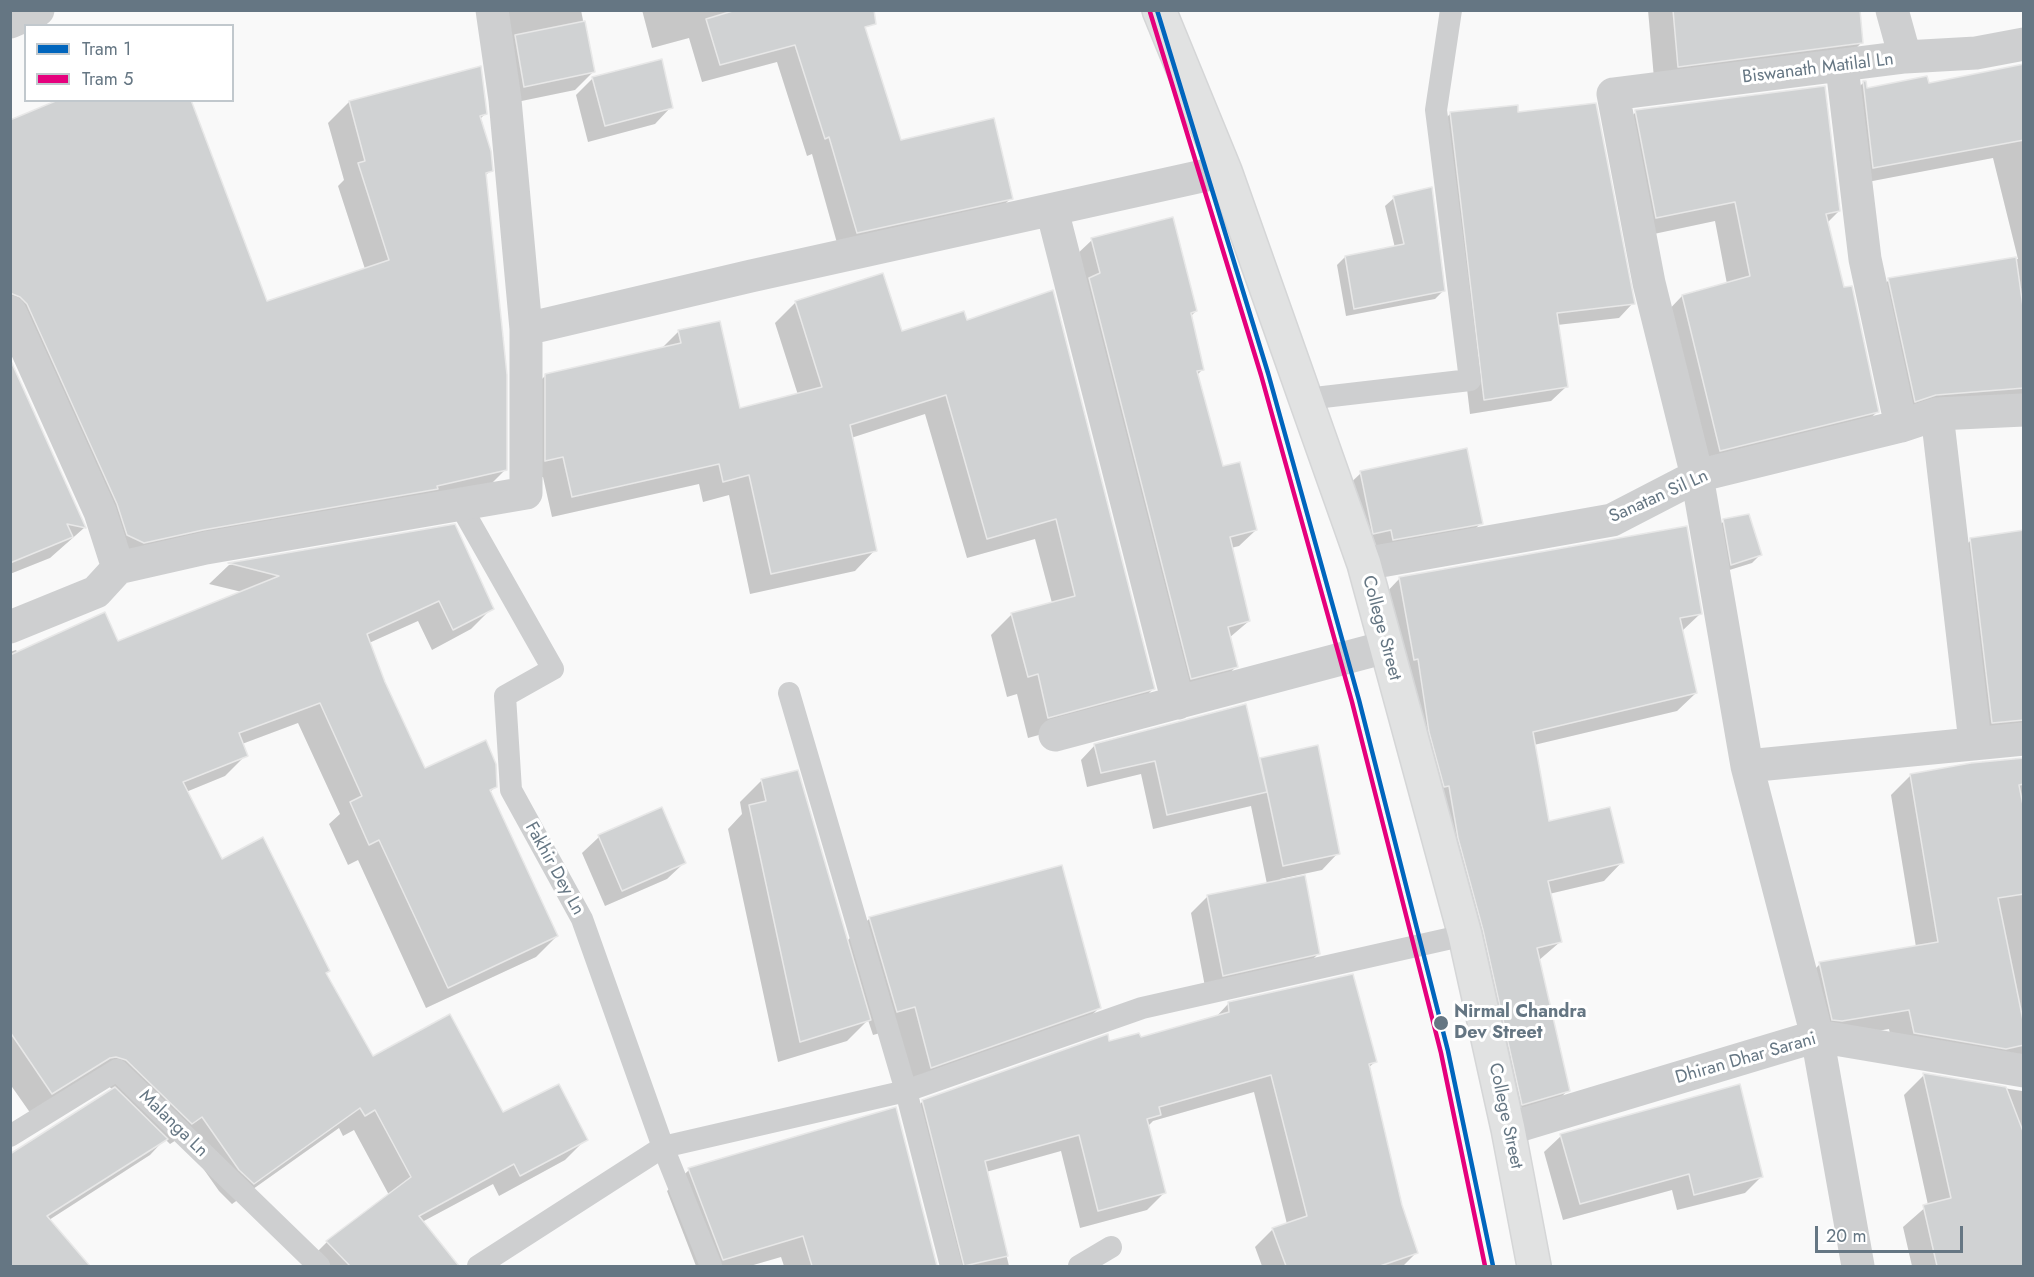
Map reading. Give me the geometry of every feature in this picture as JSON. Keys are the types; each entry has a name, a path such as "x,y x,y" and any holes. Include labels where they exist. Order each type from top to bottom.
{"main road":[{"name":"College Street","path":"1159,10 1225,171 1364,564 1465,935 1508,1129 1534,1266"}],"street":[{"path":"10,22 39,10"},
{"path":"10,627 96,592 118,568 206,548 526,493 526,329 505,100 492,10"},
{"path":"1892,10 1905,57"},
{"name":"Biswanath Matilal Ln","path":"1697,476 1649,283 1613,94 1842,67 1905,57 1976,53 2024,44"},
{"path":"1842,67 1864,259 1901,426"},
{"path":"526,329 1225,171"},
{"path":"1052,210 1178,703"},
{"path":"10,312 100,512 118,568"},
{"name":"Sanatan Sil Ln","path":"1364,564 1612,520 1697,476 1901,426 1937,414 2024,410"},
{"path":"1937,414 1975,742"},
{"path":"1697,476 1747,766 1817,1036 1858,1266"},
{"path":"1055,735 1386,647"},
{"path":"1747,766 2024,739"},
{"name":"Dhiran Dhar Sarani","path":"1508,1129 1817,1036 2023,1072"}],"lane":[{"path":"1306,399 1470,380 1436,110 1451,10"},
{"name":"Fakhir Dey Ln","path":"460,505 553,669 505,696 511,790 582,919 663,1147 711,1266"},
{"path":"789,693 906,1091 951,1266"},
{"path":"478,1266 663,1147 906,1091 1142,1008 1465,935"},
{"name":"Malanga Ln","path":"10,1136 117,1070 319,1266"},
{"path":"1079,1266 1111,1247"}],"building":[{"path":"736,10 874,10 876,24 865,27 901,140 994,118 1013,199 857,233 829,137 825,139 795,45 720,65 706,19"},
{"path":"1673,10 1860,10 1863,43 1678,67"},
{"path":"585,21 595,72 524,87 515,35"},
{"path":"662,59 673,108 605,126 592,77"},
{"path":"2024,64 2024,140 1873,168 1863,81 1866,81 1867,88 1927,76 1929,83"},
{"path":"481,66 487,114 480,116 491,151 493,171 486,173 507,375 507,470 437,486 438,489 203,530 144,543 127,535 117,504 27,304 20,297 10,293 10,120 53,102 192,102 267,301 389,260 358,163 365,161 349,101"},
{"path":"1825,86 1840,211 1826,214 1844,287 1852,286 1879,412 1720,451 1682,295 1750,276 1735,202 1656,218 1635,110"},
{"path":"1596,103 1635,304 1557,313 1568,387 1484,400 1450,112 1518,105 1518,112"},
{"path":"1432,187 1445,291 1354,309 1345,256 1404,244 1393,196"},
{"path":"1173,217 1197,311 1191,313 1204,370 1197,371 1223,466 1240,462 1257,530 1230,537 1250,621 1228,627 1238,667 1191,679 1089,278 1100,273 1091,238"},
{"path":"2016,257 2024,314 2024,388 1936,395 1915,402 1888,278"},
{"path":"883,273 902,331 964,311 967,320 1053,290 1155,689 1048,718 1038,674 1028,677 1011,613 1075,596 1056,519 987,539 946,395 850,425 877,551 771,574 749,475 723,482 719,464 572,497 563,457 545,461 545,374 681,343 678,330 720,321 740,408 822,387 795,301"},
{"path":"10,359 86,528 67,524 73,537 10,563"},
{"path":"1467,448 1483,524 1393,540 1391,530 1373,534 1360,471"},
{"path":"1749,514 1762,555 1731,565 1723,519"},
{"path":"455,524 494,609 453,630 439,601 367,634 385,682 425,768 486,740 496,764 497,787 490,790 558,936 448,988 379,840 369,845 350,802 362,796 320,703 239,733 248,756 183,782 222,859 263,837 330,971 326,973 373,1056 450,1014 503,1112 559,1084 588,1140 520,1176 514,1164 419,1216 459,1266 350,1266 326,1241 411,1177 375,1110 365,1116 360,1108 254,1184 239,1170 202,1117 192,1124 126,1060 110,1058 52,1094 10,1032 10,655 105,612 118,641 279,576 228,563"},
{"path":"1687,526 1702,614 1680,618 1697,693 1533,732 1549,821 1610,807 1624,863 1548,881 1562,942 1537,948 1570,1091 1522,1105 1483,930 1458,838 1449,786 1444,787 1429,732 1418,659 1414,660 1399,577"},
{"path":"2024,530 2024,720 1992,723 1970,538"},
{"path":"1246,704 1267,792 1167,815 1155,761 1101,773 1094,744"},
{"path":"1318,745 1340,854 1283,866 1260,758"},
{"path":"2024,758 2024,784 2019,785 2024,810 2024,894 1998,898 2024,1025 2024,1045 2006,1049 1914,1033 1909,1010 1842,1021 1832,1020 1819,962 1938,942 1910,774 1971,763"},
{"path":"798,770 871,1020 800,1042 749,805 766,801 761,779"},
{"path":"662,807 686,863 622,891 598,835"},
{"path":"1062,865 1101,1008 931,1068 915,1007 897,1012 869,917"},
{"path":"1305,875 1320,954 1223,976 1207,895"},
{"path":"1353,974 1377,1062 1369,1064 1402,1205 1418,1253 1380,1266 1286,1266 1272,1228 1307,1216 1271,1075 1159,1107 1161,1115 1147,1119 1166,1193 1098,1211 1079,1135 985,1161 1008,1256 964,1266 922,1100 1108,1034 1109,1041 1139,1033 1141,1037 1229,1012 1228,1002"},
{"path":"1923,1073 2006,1087 2024,1134 2024,1266 1937,1266 1923,1205 1951,1198"},
{"path":"1740,1084 1763,1177 1694,1195 1689,1174 1580,1204 1560,1134"},
{"path":"115,1087 168,1139 47,1216 90,1266 10,1266 10,1154"},
{"path":"896,1107 937,1266 812,1266 803,1236 723,1260 688,1168"}],"tram line":[{"name":"1","path":"1157,10 1268,373 1359,700 1448,1051 1493,1266"},
{"name":"5","path":"1150,12 1261,375 1352,702 1441,1053 1485,1266"}],"place":[{"name":"Nirmal Chandra Dev Street","path":"1441,1023"}]}
